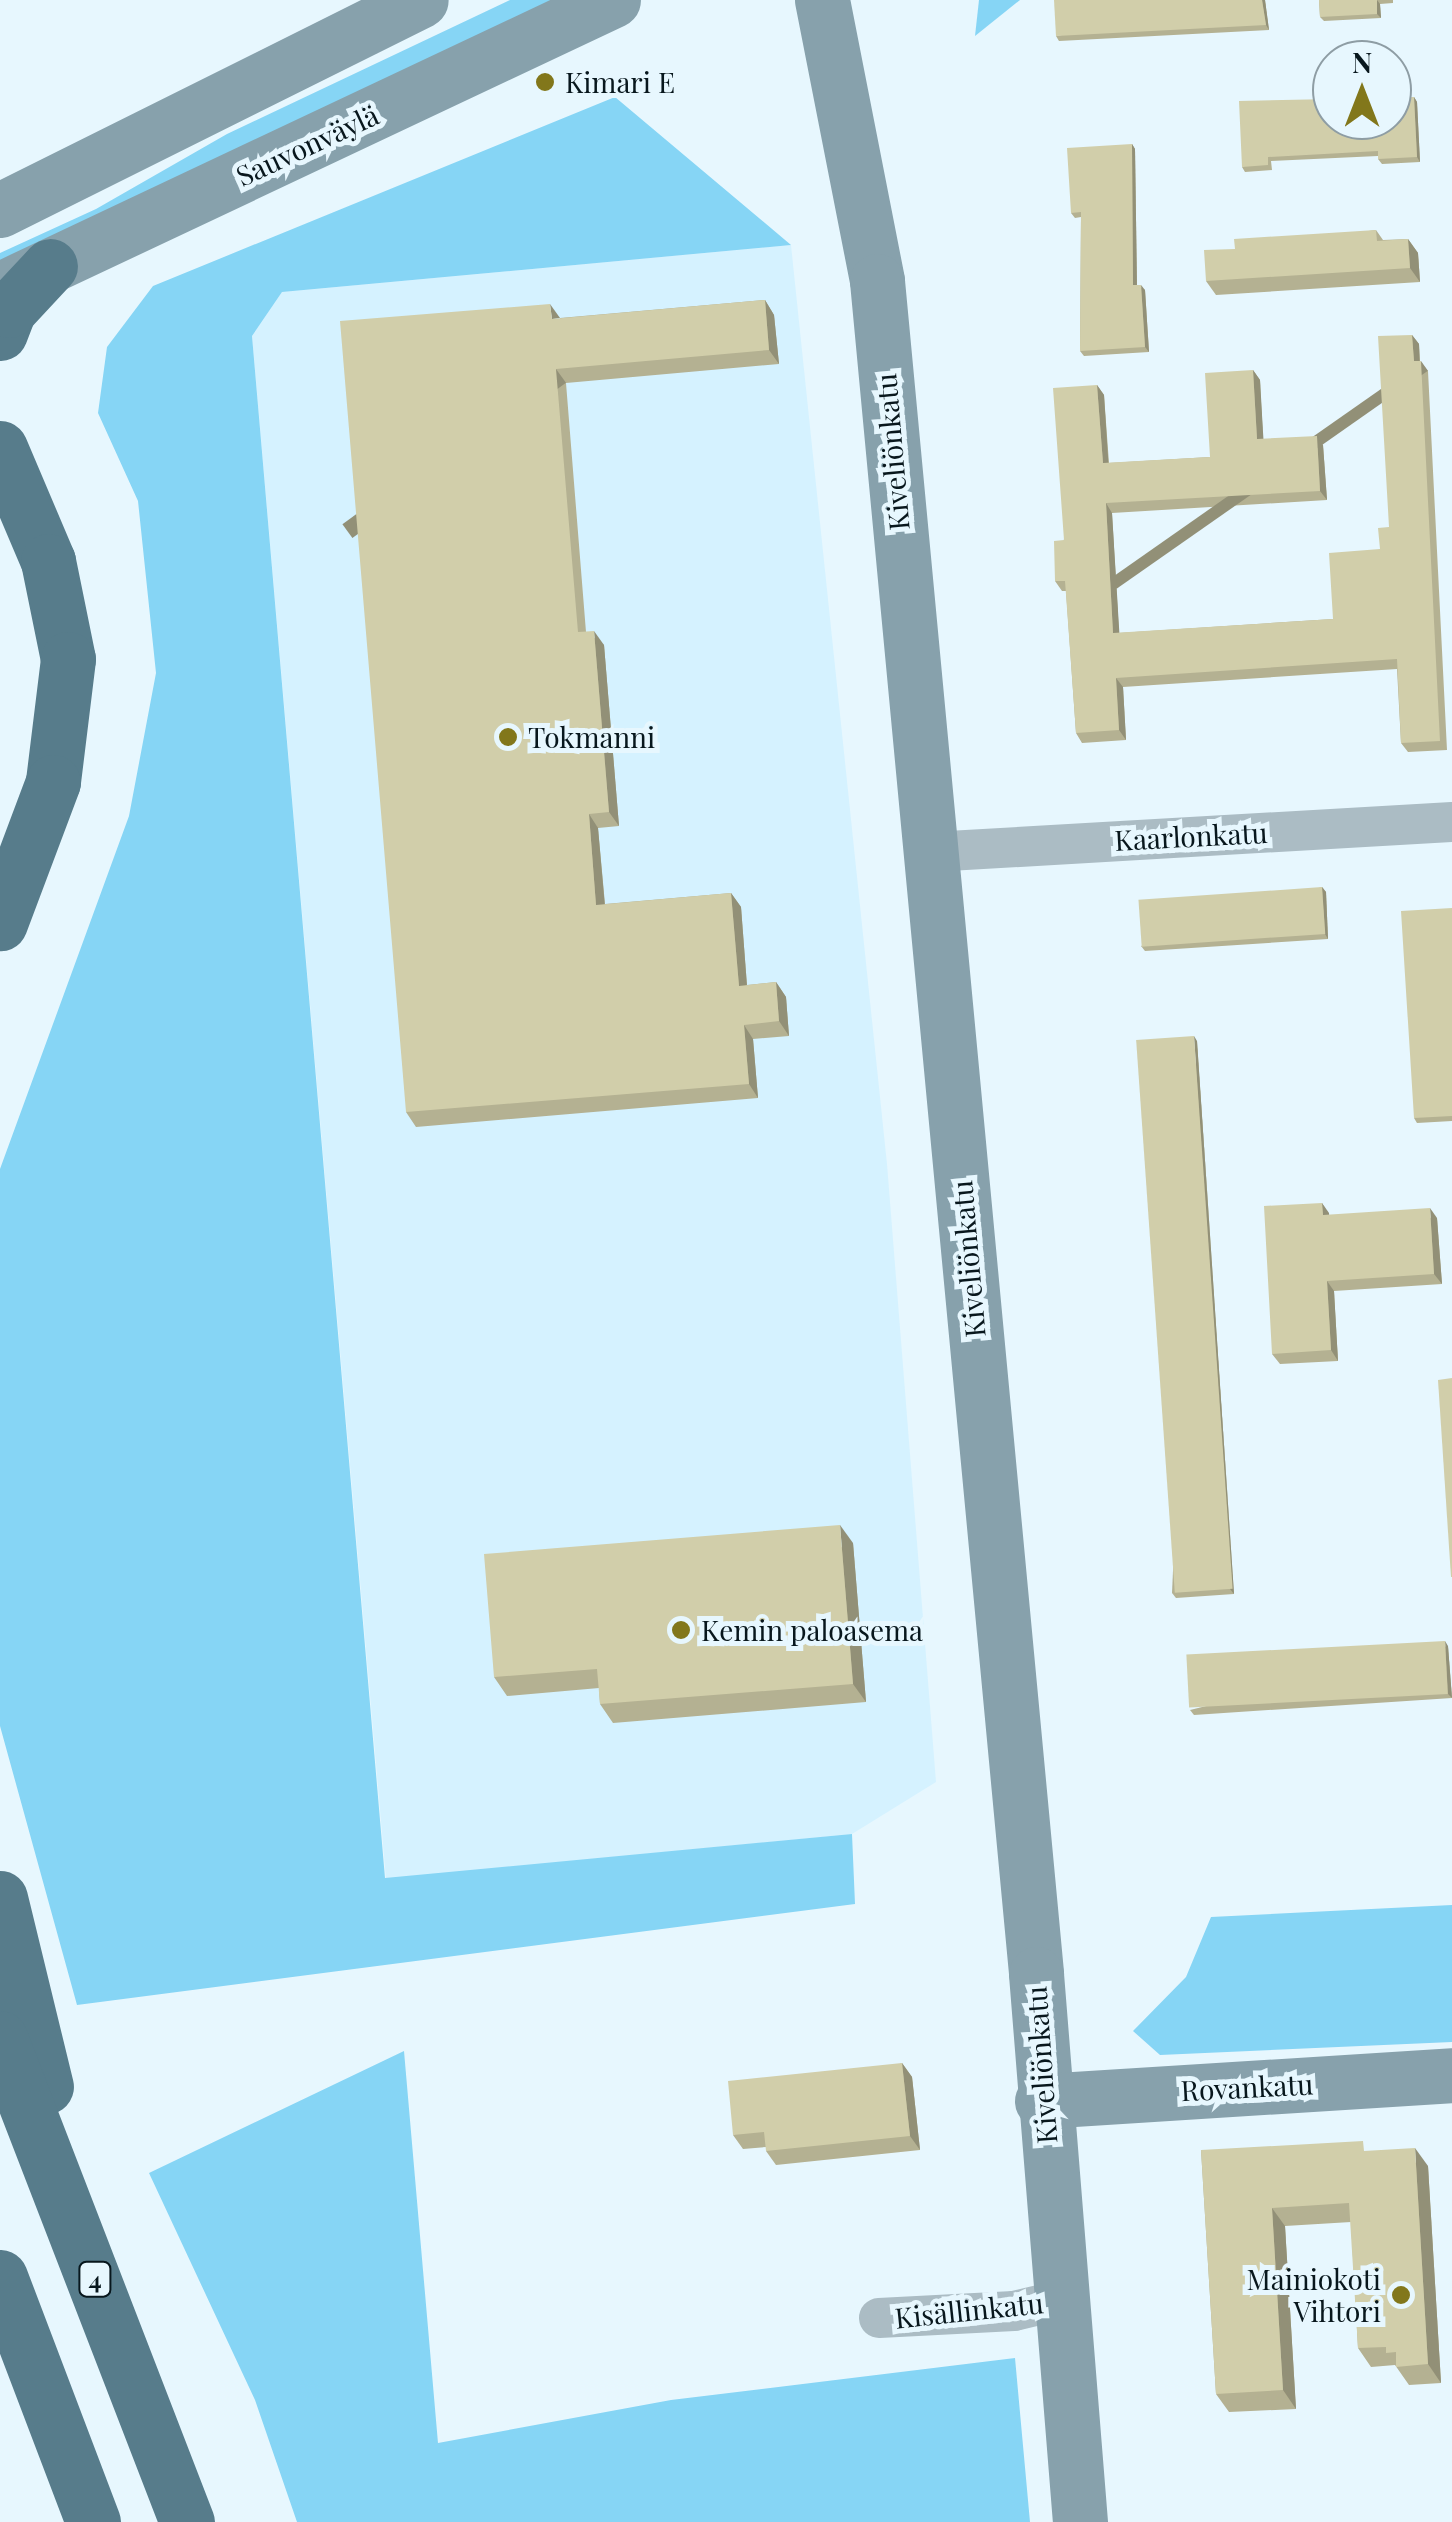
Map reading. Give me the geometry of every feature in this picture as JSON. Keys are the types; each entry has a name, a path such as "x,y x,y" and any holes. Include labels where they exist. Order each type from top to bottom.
{"highway":[{"path":"0,333 8,310 50,266"},
{"path":"0,448 48,561 68,659 53,782 0,923"},
{"path":"0,1898 39,2049 63,2193"},
{"name":"4","path":"0,2038 63,2193 186,2522"},
{"path":"0,2277 93,2522"}],"main road":[{"path":"0,210 421,0"},
{"name":"Sauvonväylä","path":"0,289 613,0"},
{"name":"Kiveliönkatu","path":"822,0 877,282 1036,1974 1042,2101 1080,2522"},
{"name":"Rovankatu","path":"1042,2101 1452,2075"}],"street":[{"name":"Kaarlonkatu","path":"931,852 1452,822"},
{"name":"Kisällinkatu","path":"878,2318 1014,2311 1060,2300"}],"shaded area":[{"path":"510,0 557,0 0,266 0,253 96,209 227,134"},
{"path":"979,0 1020,0 975,36"},
{"path":"615,97 791,245 282,292 252,336 385,1878 852,1834 855,1904 77,2005 0,1726 0,1169 129,816 156,673 138,501 98,413 107,347 153,286"},
{"path":"791,245 887,1164 936,1782 852,1834 386,1879 252,336 282,292"},
{"path":"1452,1905 1452,2042 1160,2055 1133,2031 1186,1977 1211,1917"},
{"path":"404,2051 438,2443 671,2400 1015,2358 1030,2522 297,2522 255,2400 149,2173"}],"building":[{"path":"1054,0 1262,0 1266,25 1056,36"},
{"path":"1319,0 1377,0 1377,14 1320,17"},
{"path":"1412,97 1417,157 1378,159 1378,151 1268,157 1268,165 1242,167 1239,101 1312,99 1312,140 1412,140"},
{"path":"1132,144 1133,285 1141,285 1145,347 1080,351 1081,212 1071,213 1067,148"},
{"path":"1376,230 1377,241 1408,239 1410,268 1206,281 1204,250 1235,249 1234,239"},
{"path":"765,300 769,350 556,369 578,632 594,631 609,812 589,814 596,905 731,893 739,986 776,982 779,1021 744,1025 749,1084 406,1112 340,321 550,304 552,319"},
{"path":"1412,335 1414,361 1421,361 1440,741 1401,743 1397,659 1116,678 1119,730 1076,733 1065,581 1055,581 1054,541 1064,540 1053,388 1097,385 1103,463 1210,457 1205,373 1253,370 1257,439 1317,436 1320,491 1106,503 1113,633 1333,619 1329,553 1380,549 1378,528 1389,527 1378,336"},
{"path":"1322,887 1325,934 1142,947 1138,900"},
{"path":"1452,908 1452,1116 1414,1118 1401,911"},
{"path":"1194,1036 1233,1589 1175,1593 1136,1040"},
{"path":"1322,1203 1323,1215 1430,1208 1434,1274 1327,1281 1331,1350 1272,1354 1264,1206"},
{"path":"1452,1378 1452,1577 1451,1577 1438,1380"},
{"name":"Kemin paloasema","path":"840,1525 853,1684 600,1704 597,1669 494,1677 484,1554"},
{"path":"1445,1641 1448,1694 1189,1707 1186,1655"},
{"path":"902,2063 910,2136 766,2151 764,2132 733,2135 728,2081"},
{"name":"Mainiokoti Vihtori","path":"1363,2141 1364,2151 1415,2148 1428,2364 1396,2367 1396,2352 1386,2353 1386,2347 1358,2348 1349,2203 1272,2208 1283,2390 1216,2394 1201,2150"}],"place":[{"name":"Kimari E","path":"545,82"},
{"name":"Tokmanni","path":"508,737"},
{"name":"Kemin paloasema","path":"681,1630"},
{"name":"Mainiokoti Vihtori","path":"1401,2295"}]}
